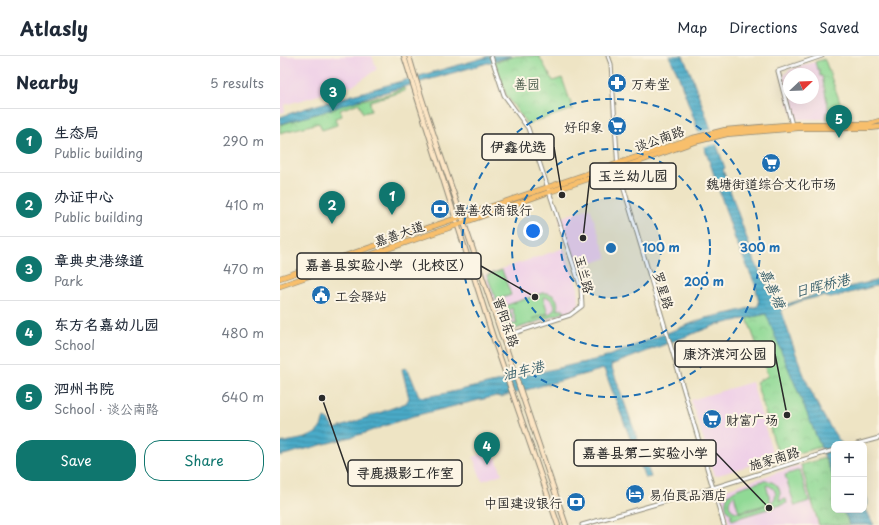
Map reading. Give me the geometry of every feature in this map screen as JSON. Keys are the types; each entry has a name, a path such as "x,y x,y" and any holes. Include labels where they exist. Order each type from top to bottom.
{"main road":[{"name":"晋阳东路","path":"404,56 412,73"},
{"name":"晋阳东路","path":"409,56 416,88 457,225 514,400 558,525"},
{"name":"晋阳东路","path":"416,88 524,397 566,525"},
{"name":"谈公南路","path":"456,219 618,167 693,140 726,132 792,127 869,124 879,121"},
{"name":"谈公南路","path":"792,127 879,127"},
{"name":"谈公南路","path":"457,225 548,189"},
{"name":"嘉善大道","path":"280,278 456,219"},
{"name":"嘉善大道","path":"280,286 457,225"}],"street":[{"name":"玉兰路","path":"491,56 504,96 528,128 581,288 582,306 570,315 502,337"},
{"name":"罗星路","path":"608,56 611,64 618,167 724,525"},
{"path":"792,127 778,71 822,56"},
{"path":"867,441 879,438"},
{"name":"施家南路","path":"582,525 713,488 831,451"}],"shaded area":[{"path":"280,56 372,56 377,69 354,85 284,105 285,112 280,113"},
{"path":"824,59 846,119 797,119 792,114 791,106 789,107 788,104 819,104 819,68 795,68"},
{"path":"590,208 607,258 576,269 559,218"},
{"path":"564,248 578,288 579,305 569,313 504,334 484,275"},
{"name":"财富广场","path":"752,382 774,458 715,476 691,400"},
{"path":"493,450 502,474 482,481 473,457"},
{"path":"800,465 818,525 729,525 720,491"}],"green space":[{"name":"善园","path":"516,56 539,56 553,81 562,78 573,109 527,124 506,95 495,62"},
{"path":"824,59 846,119 827,119 826,113 829,112 822,76 820,76 819,68 817,68 815,62"},
{"path":"404,88 405,91 370,101 371,111 363,113 359,103 340,110 342,116 335,118 337,125 322,130 319,123 280,133 280,125 348,103 385,95"},
{"path":"502,270 511,295 496,300 487,275"},
{"path":"547,293 553,295 557,300 557,310 563,309 565,312 507,332 505,328 508,327 503,321 502,315 504,309 510,304","holes":["543,297 551,299 555,307 552,312 533,319 548,313","512,308 517,324 511,324 507,321 506,312"]},
{"path":"510,311 513,320 507,321"},
{"path":"767,314 821,447 779,458 756,382 768,376 747,318"},
{"path":"825,458 831,472 831,513 844,513 849,525 819,525 801,465"},
{"path":"800,470 809,501 795,506 785,475"},
{"path":"763,481 772,482 779,489 779,501 786,499 787,503 732,520 730,516 733,515 726,507 726,499 733,491","holes":["766,485 774,490 776,495 771,503","734,495 739,512 733,510 729,505 731,497","769,504 748,511 739,512"]}],"water":[{"path":"490,56 512,56 361,99 320,113 280,124 280,117 303,109"},
{"path":"669,56 683,56 691,74 725,168 723,170 755,262 777,305 785,305 817,294 879,280 879,285 831,298 822,296 801,301 781,309 813,397 831,429 840,441 831,441 831,472 766,314 716,325 611,365 651,477 645,478 604,369 500,397 496,396 413,416 362,434 280,456 280,443 306,438 312,435 321,427 323,420 326,418 335,429 406,403 409,398 402,369 406,368 410,374 419,396 424,397 442,394 603,358 705,318 758,306 759,303 755,284 735,239 712,169 677,72"},
{"path":"867,512 874,525 849,525 844,513 867,513"}],"pier":[{"path":"712,129 718,144 702,147 696,133"}],"place":[{"name":"万寿堂","path":"617,83"},
{"name":"章典史港绿道","path":"333,111"},
{"name":"好印象","path":"617,126"},
{"name":"泗州书院","path":"839,138"},
{"name":"魏塘街道综合文化市场","path":"771,163"},
{"name":"伊鑫优选","path":"562,195"},
{"name":"嘉善农商银行","path":"440,209"},
{"name":"生态局","path":"392,215"},
{"name":"办证中心","path":"332,224"},
{"name":"玉兰幼儿园","path":"583,238"},
{"name":"工会驿站","path":"321,295"},
{"name":"嘉善县实验小学（北校区）","path":"535,297"},
{"name":"寻鹿摄影工作室","path":"322,398"},
{"name":"康济滨河公园","path":"787,415"},
{"name":"财富广场","path":"712,419"},
{"name":"东方名嘉幼儿园","path":"487,465"},
{"name":"易伯良品酒店","path":"635,494"},
{"name":"中国建设银行","path":"576,502"},
{"name":"嘉善县第二实验小学","path":"769,508"}],"water label":[{"name":"日晖桥港","path":"822,285"},
{"name":"嘉善塘","path":"773,288"},
{"name":"油车港","path":"523,370"}]}
